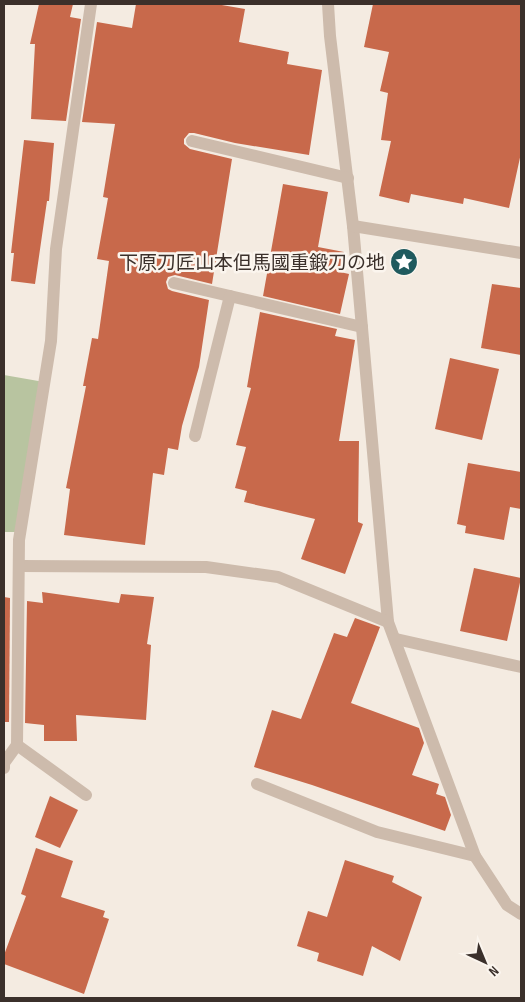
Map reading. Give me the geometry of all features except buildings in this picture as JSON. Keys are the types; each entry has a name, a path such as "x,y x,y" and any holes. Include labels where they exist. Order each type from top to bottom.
{"street":[{"path":"4,768 4,762 17,744 21,566 19,540 51,341 56,249 91,4"},
{"path":"328,4 330,36 353,226 388,622 396,639 475,856 507,905 521,914"},
{"path":"192,141 348,178"},
{"path":"353,226 521,253"},
{"path":"174,283 362,327"},
{"path":"195,436 230,296"},
{"path":"21,566 206,567 278,577 388,622"},
{"path":"396,639 521,667"},
{"path":"17,744 86,795"},
{"path":"257,784 377,832 475,856"}],"green space":[{"path":"4,375 44,382 21,532 4,532"}],"place":[{"name":"下原刀匠山本但馬國重鍛刀の地","path":"404,262"}]}
